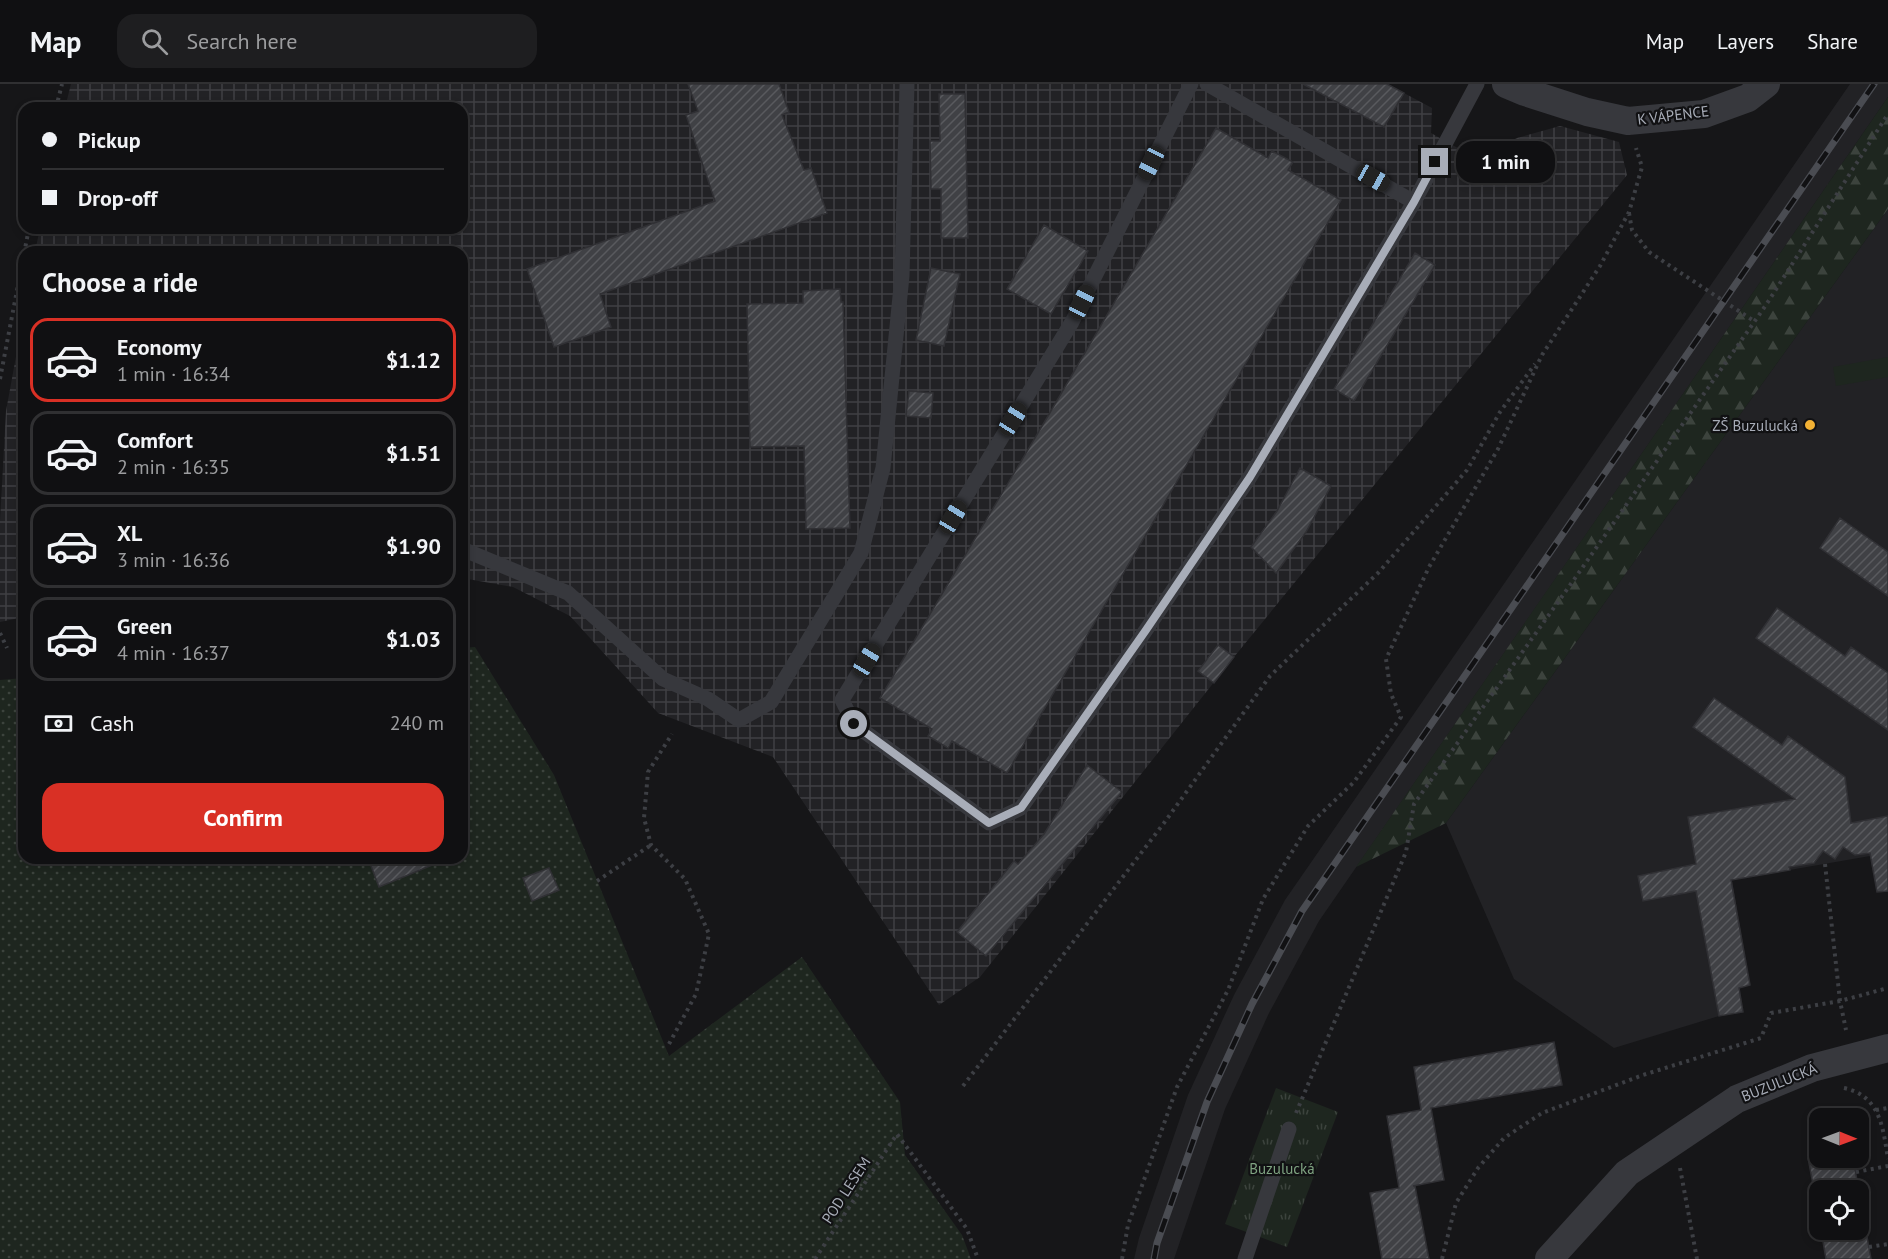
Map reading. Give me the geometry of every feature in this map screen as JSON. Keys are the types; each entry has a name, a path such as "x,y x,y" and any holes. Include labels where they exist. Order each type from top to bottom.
{"street":[{"name":"K VÁPENCE","path":"1506,84 1587,112 1628,121 1704,114 1748,98 1766,84"},
{"name":"BUZULUCKÁ","path":"1549,1259 1627,1173 1737,1099 1812,1068 1888,1048"}],"lane":[{"path":"468,551 568,593 663,679 708,699 739,720 771,702 861,553 883,468 902,276 907,84"},
{"path":"1191,84 1072,322 842,700 854,724 989,823 1021,808 1250,477 1414,202 1477,84"},
{"path":"1208,84 1414,202"},
{"path":"1245,1259 1289,1129"}],"path":[{"path":"58,102 62,84"},
{"path":"1289,1129 1406,852 1414,804 1754,321 1888,114"},
{"path":"963,1086 1164,823 1270,676 1379,572 1467,470 1500,412 1542,355 1600,266 1629,212 1642,167 1628,121"},
{"path":"1629,212 1632,230 1649,252 1754,321"},
{"path":"0,379 18,285"},
{"path":"1122,1259 1128,1225 1177,1087 1228,990 1263,899 1308,826 1354,782 1401,717 1391,694 1386,659 1429,567 1498,449 1542,355"},
{"path":"0,633 7,648"},
{"path":"669,1044 696,994 709,934 685,879 651,845 644,818 648,772 672,734"},
{"path":"597,881 651,845"},
{"path":"1825,864 1840,1001 1851,1058"},
{"path":"1442,1259 1456,1203 1478,1168 1504,1138 1542,1113 1643,1075 1761,1038 1771,1014 1840,1001 1888,988"},
{"path":"1837,1087 1854,1090 1868,1100 1876,1110 1882,1124 1888,1160"},
{"path":"1876,1110 1888,1108"},
{"name":"POD LESEM","path":"815,1259 897,1134 967,1229 978,1259"},
{"path":"1678,1163 1697,1259"},
{"path":"1856,1172 1888,1166"},
{"path":"1869,1247 1888,1244"}],"shaded area":[{"path":"71,84 1387,84 1432,108 1431,133 1479,160 1517,138 1560,126 1619,142 1627,175 1234,657 980,977 939,1005 773,757 658,713 570,616 513,587 468,579 468,246 36,246 39,234 468,234 468,102 66,102"},
{"path":"1850,84 1888,84 1888,97 1319,921 1269,1013 1225,1109 1174,1259 1134,1259 1139,1238 1188,1095 1234,995 1285,900"},
{"name":"ZŠ Buzulucká","path":"1888,209 1888,865 1873,867 1870,856 1732,880 1750,985 1739,988 1743,1012 1719,1016 1614,1048 1514,979 1446,823"},
{"path":"18,346 18,618 0,622 0,521 6,411"}],"green space":[{"path":"1888,97 1888,209 1446,823 1356,867"},
{"path":"1888,357 1888,377 1836,386 1833,367"},
{"path":"475,647 554,775 669,1056 802,957 900,1102 905,1155 962,1235 971,1259 0,1259 0,680 18,678 18,864 468,864 468,648"},
{"name":"Buzulucká","path":"1276,1088 1338,1112 1287,1247 1225,1224"}],"building":[{"path":"688,84 779,84 789,112 782,115 804,170 811,168 827,213 600,294 611,327 554,347 527,269 715,201 686,115 698,111"},
{"path":"1303,84 1387,84 1404,93 1384,127"},
{"path":"939,94 965,94 968,238 941,238 941,189 931,189 930,141 940,141"},
{"path":"1216,128 1268,158 1272,151 1293,162 1288,170 1341,200 1007,773 952,741 948,748 928,736 932,729 880,698"},
{"path":"1044,225 1088,251 1051,314 1007,289"},
{"path":"1415,253 1435,265 1354,401 1334,389"},
{"path":"931,268 960,274 944,346 916,340"},
{"path":"840,289 841,302 843,302 850,528 806,529 804,446 750,447 747,304 803,303 803,291"},
{"path":"909,391 933,393 931,418 906,416"},
{"path":"1300,468 1331,486 1306,532 1276,573 1251,547 1277,511"},
{"path":"1840,518 1888,552 1888,596 1820,548"},
{"path":"1777,608 1845,656 1851,647 1888,673 1888,730 1756,638"},
{"path":"1218,645 1234,657 1214,683 1198,671"},
{"path":"1714,698 1782,745 1788,736 1845,777 1851,823 1888,816 1888,891 1877,892 1870,853 1855,855 1843,847 1835,859 1823,851 1814,863 1789,867 1790,870 1731,880 1750,985 1739,988 1743,1012 1719,1016 1696,891 1643,901 1638,876 1696,864 1688,817 1795,799 1693,727"},
{"path":"1087,765 1122,792 986,956 957,932 1014,861 1018,864 1044,834"},
{"path":"370,864 435,864 379,887"},
{"path":"549,868 559,890 532,901 523,878"},
{"path":"1554,1042 1562,1085 1431,1108 1444,1180 1413,1186 1415,1186 1429,1259 1382,1259 1370,1193 1399,1188 1387,1116 1421,1110 1414,1067"},
{"path":"1810,1168 1855,1168 1857,1180 1812,1180"},
{"path":"1823,1240 1868,1240 1871,1259 1826,1259"}],"railway":[{"path":"1154,1259 1157,1243 1207,1102 1252,1004 1302,911 1874,84"}],"place":[{"name":"ZŠ Buzulucká","path":"1810,425"}],"route":[{"path":"854,724 989,823 1021,808 1250,477 1414,202 1435,162"}]}
